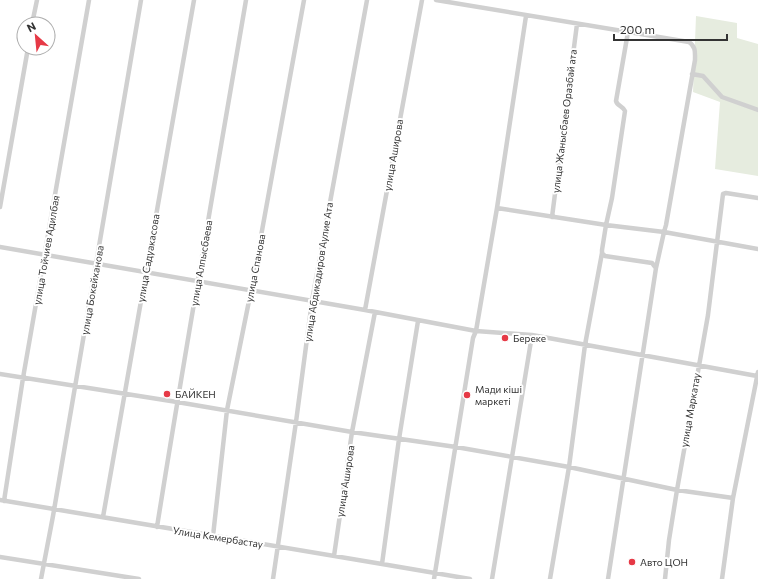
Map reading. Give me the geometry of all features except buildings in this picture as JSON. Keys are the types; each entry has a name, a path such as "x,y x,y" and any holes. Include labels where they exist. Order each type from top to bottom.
{"street":[{"path":"34,16 37,0"},
{"name":"улица Тойчиев Адилбая","path":"2,500 89,0"},
{"name":"улица Бокейханова","path":"41,579 141,0"},
{"name":"улица Садуакасова","path":"103,517 194,0"},
{"name":"улица Алпысбаева","path":"157,527 246,0"},
{"name":"улица Спанова","path":"213,536 226,410 251,290 304,0"},
{"name":"улица Абдикадиров Аулие Ата","path":"273,579 279,546 312,301 367,0"},
{"name":"улица Аширова","path":"365,310 422,0"},
{"path":"436,0 689,42 695,49 692,74 664,232 656,268 608,579"},
{"path":"435,576 473,338 476,331 497,208 526,16"},
{"name":"улица Жанысбаев Оразбай ата","path":"552,217 577,24"},
{"path":"550,579 568,467 585,344 612,198 625,111 616,101 628,32"},
{"path":"0,207 27,56"},
{"path":"692,74 703,76 722,97 758,110"},
{"name":"улица Маркатау","path":"665,579 669,540 677,490 708,315 723,194 726,193 758,198"},
{"path":"497,208 664,232 758,248"},
{"path":"0,248 251,290 476,331 532,335 698,365 758,374 733,498 722,579"},
{"path":"602,253 605,256 652,263 656,268"},
{"name":"улица Аширова","path":"334,556 352,432 375,312"},
{"path":"382,564 399,439 418,321"},
{"path":"492,579 532,335"},
{"path":"0,374 124,395 226,410 352,432 456,447 568,467 677,490 733,498"},
{"name":"Улица Кемербастау","path":"2,500 382,564 435,576 470,579"},
{"path":"0,557 140,579"}],"shaded area":[{"path":"696,16 737,23 737,38 758,44 758,176 715,169 720,102 693,92"}],"place":[{"name":"Береке","path":"505,338"},
{"name":"БАЙКЕН","path":"167,394"},
{"name":"Мади кіші маркеті","path":"467,395"},
{"name":"Авто ЦОН","path":"632,562"}]}
